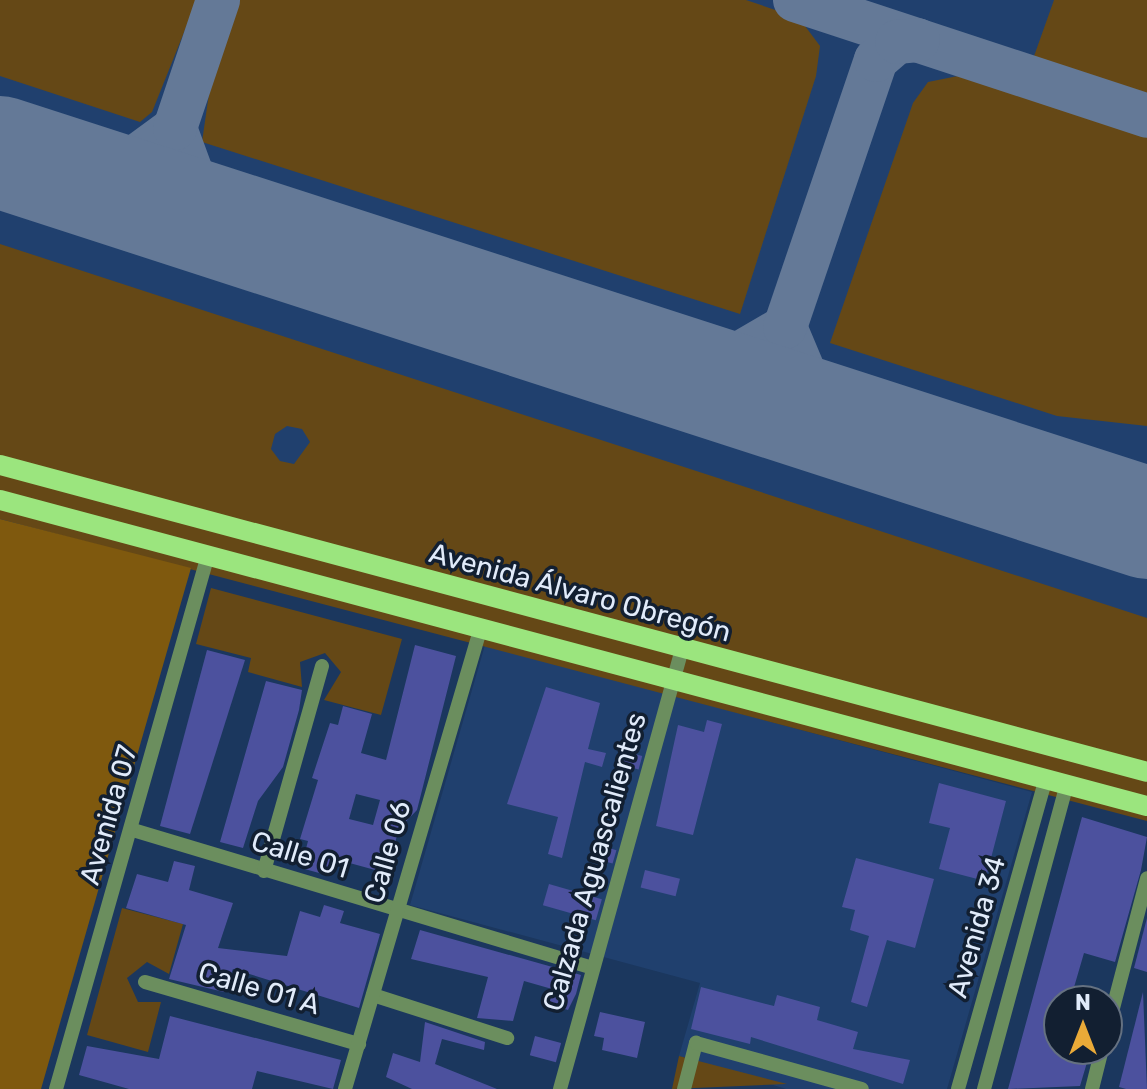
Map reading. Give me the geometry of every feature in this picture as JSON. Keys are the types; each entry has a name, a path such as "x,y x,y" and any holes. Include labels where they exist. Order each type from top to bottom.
{"main road":[{"name":"Avenida Álvaro Obregón","path":"0,465 1147,772"},
{"path":"0,500 1147,806"}],"street":[{"name":"Avenida 07","path":"56,1089 133,830 208,555"},
{"name":"Calle 06","path":"345,1089 480,630"},
{"name":"Calzada Aguascalientes","path":"560,1089 591,967 682,649"},
{"path":"264,871 322,666"},
{"name":"Avenida 34","path":"958,1089 1046,779"},
{"name":"Avenida 34","path":"984,1089 1067,784"},
{"name":"Calle 01","path":"133,830 397,913 591,967"},
{"path":"1119,985 1147,878"},
{"path":"1008,911 1030,918"},
{"name":"Calle 01 A","path":"145,982 359,1044"},
{"path":"373,995 507,1038"},
{"path":"684,1089 696,1043 862,1089"},
{"path":"1092,1089 1098,1065"}],"shaded area":[{"path":"0,0 1147,0 1147,756 0,448"},
{"path":"0,0 197,0 152,112 140,122 0,76"},
{"path":"235,0 746,0 799,18 820,46 816,76 740,314 202,142 214,59"},
{"path":"1054,0 1147,0 1147,97 1033,59"},
{"path":"963,75 1147,134 1147,426 1057,416 830,343 913,103 928,82"},
{"path":"0,244 1147,618 1147,821 0,519","holes":["287,426 302,429 310,442 294,464 280,461 271,449 275,434"]},
{"path":"0,519 191,568 41,1089 0,1089"},
{"path":"211,588 402,639 381,715 324,700 341,672 325,653 300,662 302,687 248,672 251,658 196,644"},
{"path":"485,645 1032,792 947,1089 786,1089 679,1056 700,983 410,905"},
{"path":"122,908 183,924 169,974 147,962 127,978 138,1002 161,1002 148,1052 87,1035"},
{"path":"679,1056 787,1084 672,1089"}],"building":[{"path":"415,645 456,656 417,810 399,829 386,873 335,859 330,876 301,868 308,841 300,839 318,780 312,778 330,723 338,725 343,706 372,714 361,753 386,760","holes":["356,794 380,800 373,825 349,819"]},
{"path":"207,650 245,660 190,834 160,826"},
{"path":"266,681 302,690 283,767 258,801 243,848 220,842"},
{"path":"546,687 600,703 588,749 606,753 602,767 585,762 562,858 548,854 558,817 507,804"},
{"path":"707,720 722,724 693,835 656,826 678,725 704,732"},
{"path":"620,750 642,756 639,769 616,764"},
{"path":"939,783 1006,801 985,881 939,869 950,828 929,823"},
{"path":"1082,817 1147,837 1115,962 1084,953 1075,985 1043,985 1043,1065 1086,1065 1080,1086 1008,1089"},
{"path":"602,846 616,850 613,864 598,859"},
{"path":"856,858 934,879 915,948 887,940 867,1007 851,1002 869,936 850,930 855,910 842,907"},
{"path":"174,861 195,866 189,890 233,903 218,948 287,956 300,911 320,917 324,905 344,911 340,923 380,934 359,1008 233,969 224,992 169,979 186,925 126,908 137,874 168,882"},
{"path":"645,870 680,879 676,896 641,887"},
{"path":"549,884 602,899 596,920 543,905"},
{"path":"1147,918 1147,972 1134,968"},
{"path":"420,930 581,975 576,994 568,1010 548,1004 552,989 524,981 513,1021 477,1018 488,977 411,959"},
{"path":"701,987 774,1006 777,995 820,1007 817,1020 858,1032 853,1049 910,1060 903,1084 751,1037 750,1044 691,1029"},
{"path":"1143,992 1147,1089 1126,1089 1119,1087"},
{"path":"600,1012 645,1022 637,1058 602,1050 604,1038 594,1036"},
{"path":"170,1016 341,1060 333,1089 257,1071 252,1089 129,1089 79,1075 87,1046 159,1059"},
{"path":"425,1022 485,1042 484,1050 442,1039 435,1064 497,1089 412,1089 386,1077 393,1053 420,1062"},
{"path":"535,1036 561,1043 556,1062 530,1055"}],"taxiway":[{"path":"54,169 84,175 122,167 175,128 218,0"},
{"path":"795,0 1147,116"},
{"path":"656,364 725,362 785,327 876,60 897,42 918,40"},
{"path":"175,128 198,191 253,234"},
{"path":"785,327 811,389 864,432"},
{"path":"1102,509 1147,512"}],"runway":[{"path":"0,152 1147,523"}]}
